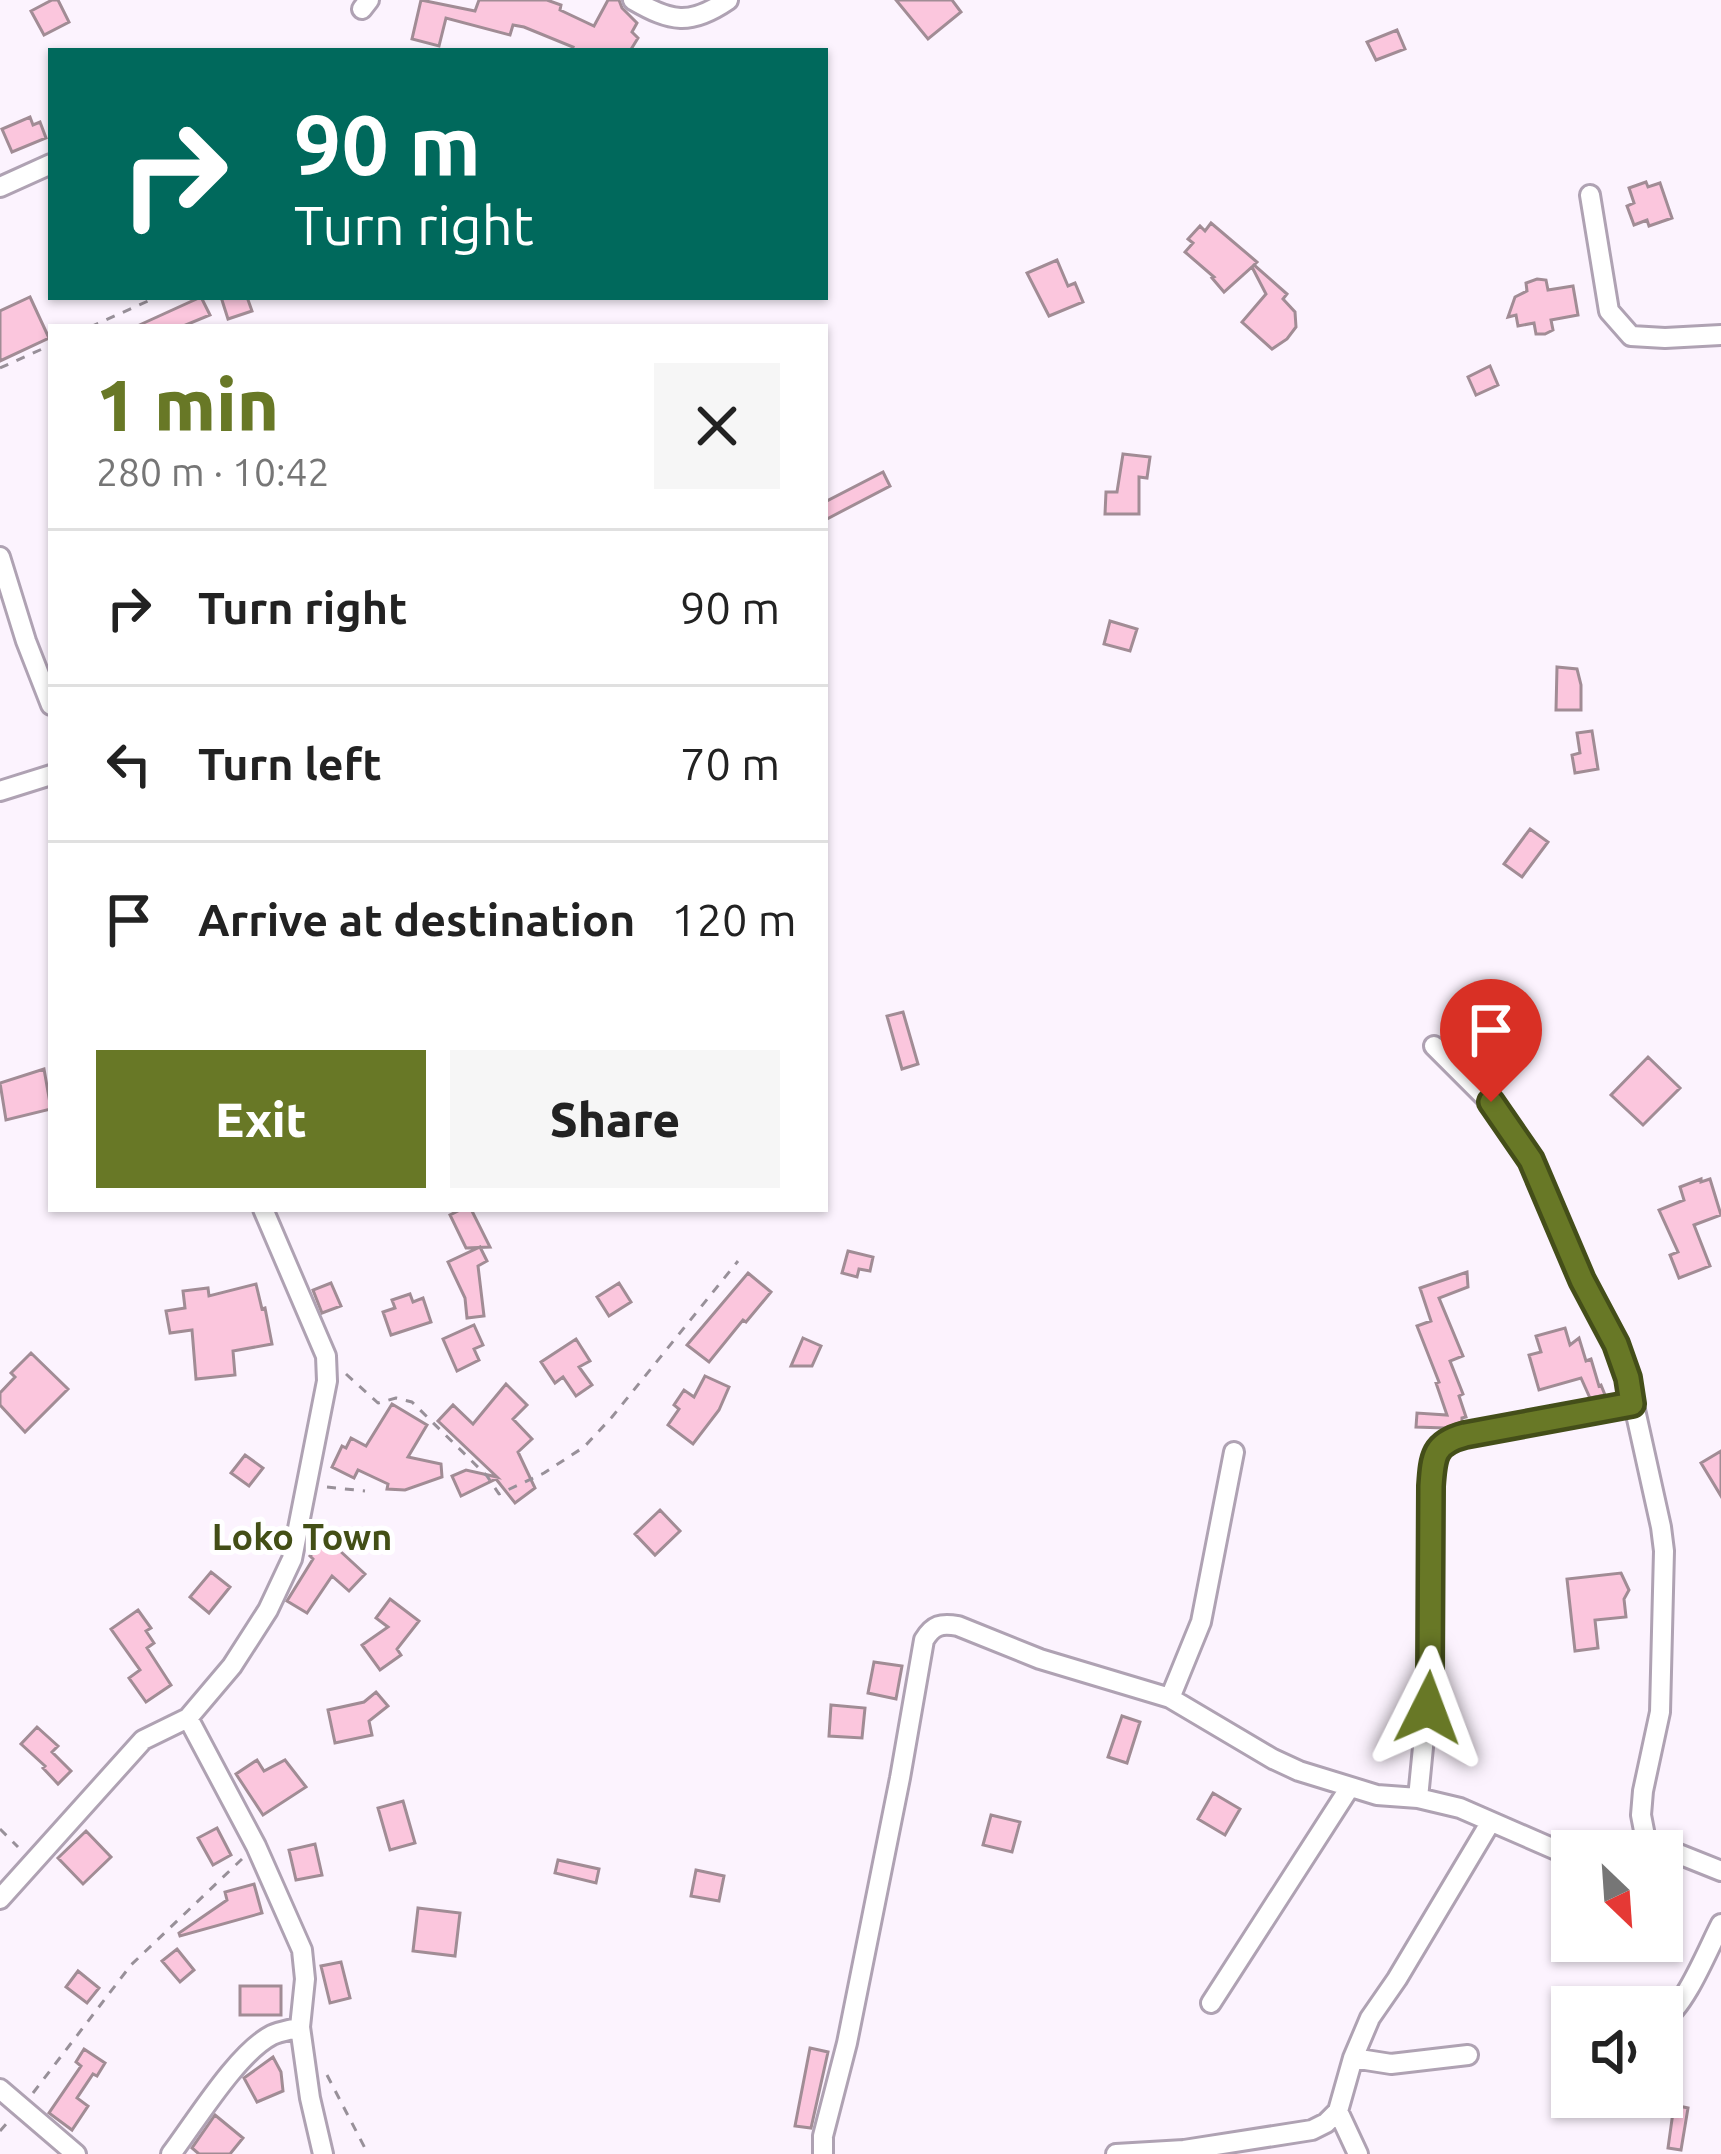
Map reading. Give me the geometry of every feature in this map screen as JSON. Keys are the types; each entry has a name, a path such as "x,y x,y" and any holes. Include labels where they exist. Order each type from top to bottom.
{"street":[{"path":"633,0 685,20 728,0"},
{"path":"0,187 48,165"},
{"path":"1590,195 1609,311 1630,336 1721,335"},
{"path":"0,556 48,697"},
{"path":"0,791 48,776"},
{"path":"1434,1046 1491,1102 1531,1160 1628,1378 1664,1551 1660,1712 1643,1791 1644,1830"},
{"path":"0,1899 143,1740 188,1718 232,1666 292,1558 327,1381 326,1356 264,1212"},
{"path":"1418,1798 1430,1676 1432,1466 1441,1445 1465,1435 1632,1404"},
{"path":"1170,1698 1202,1622 1234,1452"},
{"path":"824,2154 823,2136 879,1885 923,1640 931,1629 958,1626 1040,1658 1170,1698 1273,1759 1377,1795 1460,1808 1551,1848"},
{"path":"188,1718 256,1846 302,1950 301,2027 323,2154"},
{"path":"1211,2003 1350,1787"},
{"path":"1116,2154 1185,2152 1312,2130 1327,2123 1338,2111 1370,2018 1490,1823"},
{"path":"1683,1856 1721,1871"},
{"path":"1683,1994 1721,1924"},
{"path":"171,2154 251,2052 275,2033 301,2027"},
{"path":"1353,2059 1391,2064 1468,2055"},
{"path":"0,2089 76,2154"},
{"path":"1338,2111 1358,2154"}],"path":[{"path":"97,324 150,300"},
{"path":"0,368 48,346"},
{"path":"326,1356 378,1403 396,1398 412,1402 487,1476 499,1494 584,1447 738,1261"},
{"path":"308,1485 364,1491"},
{"path":"0,1829 32,1862"},
{"path":"21,2108 131,1965 256,1846"},
{"path":"321,2060 368,2154"}],"building":[{"path":"58,0 69,22 44,35 31,11"},
{"path":"421,0 475,11 479,0 547,0 594,26 608,0 619,0 637,23 632,32 638,38 632,48 572,48 524,27 513,25 510,35 446,18 439,46 412,39"},
{"path":"896,0 952,0 961,12 928,39"},
{"path":"1397,30 1405,49 1376,60 1367,42"},
{"path":"30,117 33,125 40,122 46,138 12,152 2,129"},
{"path":"1646,182 1648,187 1660,183 1672,218 1649,226 1647,220 1634,225 1627,206 1634,203 1629,188"},
{"path":"1211,223 1287,294 1283,299 1295,312 1296,327 1272,349 1242,322 1266,294 1252,267 1224,292 1185,252 1193,243 1188,239 1200,226 1205,231"},
{"path":"1057,260 1068,286 1075,283 1083,302 1049,316 1027,273"},
{"path":"1546,280 1548,290 1573,286 1578,315 1551,320 1553,330 1545,334 1536,334 1534,323 1518,326 1516,315 1508,317 1515,297 1527,291 1526,283"},
{"path":"30,297 48,338 0,361 0,311"},
{"path":"194,300 202,300 210,315 188,324 142,324"},
{"path":"222,300 248,300 252,311 228,319"},
{"path":"1490,366 1498,385 1476,395 1468,377"},
{"path":"1123,454 1150,457 1147,478 1139,477 1139,514 1105,514 1106,492 1117,492"},
{"path":"883,472 890,486 828,518 828,500"},
{"path":"1110,621 1137,629 1130,651 1104,644"},
{"path":"1557,667 1577,669 1581,710 1556,710"},
{"path":"1592,731 1598,769 1575,773 1572,755 1580,753 1577,733"},
{"path":"1530,829 1548,842 1522,877 1504,864"},
{"path":"903,1012 918,1064 902,1069 887,1016"},
{"path":"1648,1057 1680,1088 1643,1125 1611,1095"},
{"path":"44,1069 48,1110 6,1120 0,1083"},
{"path":"1710,1179 1721,1215 1694,1225 1710,1266 1679,1278 1670,1255 1678,1252 1659,1210 1684,1200 1680,1187"},
{"path":"472,1212 490,1247 466,1248 450,1215"},
{"path":"480,1247 487,1261 478,1266 484,1316 467,1318 465,1298 448,1262"},
{"path":"848,1251 873,1257 870,1271 859,1269 857,1277 842,1273"},
{"path":"1467,1272 1468,1287 1439,1298 1463,1356 1450,1361 1466,1417 1445,1428 1416,1427 1417,1413 1447,1415 1417,1326 1431,1321 1420,1288"},
{"path":"748,1273 771,1292 709,1362 687,1345"},
{"path":"331,1283 341,1306 322,1313 313,1290"},
{"path":"619,1283 631,1302 609,1316 597,1297"},
{"path":"256,1284 272,1344 233,1351 235,1375 196,1379 192,1330 170,1333 166,1311 185,1308 183,1291 208,1288 209,1296"},
{"path":"410,1294 413,1302 423,1298 431,1322 391,1335 383,1312 395,1308 392,1300"},
{"path":"474,1325 483,1345 474,1349 479,1360 457,1371 443,1339"},
{"path":"1565,1328 1570,1345 1579,1338 1605,1395 1590,1398 1581,1378 1539,1390 1529,1355 1541,1352 1536,1336"},
{"path":"803,1338 821,1346 812,1366 791,1366"},
{"path":"576,1339 590,1361 579,1367 592,1385 576,1396 563,1377 555,1383 541,1362"},
{"path":"31,1353 68,1389 25,1432 0,1405 0,1393"},
{"path":"705,1376 729,1387 719,1410 693,1444 668,1425 684,1390 694,1397"},
{"path":"506,1384 527,1405 513,1419 532,1439 518,1452 535,1488 515,1503 496,1479 461,1496 452,1476 466,1470 497,1477 438,1421 453,1405 473,1424"},
{"path":"392,1404 427,1425 408,1457 441,1464 442,1477 405,1490 387,1489 388,1484 358,1470 354,1478 332,1467 351,1438 366,1446"},
{"path":"1721,1451 1721,1496 1701,1463"},
{"path":"245,1455 263,1468 249,1486 231,1473"},
{"path":"660,1510 680,1531 655,1555 635,1534"},
{"path":"326,1538 365,1574 349,1591 332,1576 307,1613 287,1601 313,1559 310,1556"},
{"path":"211,1572 230,1587 209,1613 190,1597"},
{"path":"1621,1573 1629,1590 1624,1599 1626,1617 1595,1620 1598,1648 1575,1651 1567,1579"},
{"path":"390,1599 419,1621 397,1649 401,1655 380,1670 362,1645 388,1627 376,1618"},
{"path":"138,1610 151,1628 146,1631 154,1643 147,1648 171,1685 146,1702 129,1678 140,1670 111,1629"},
{"path":"874,1662 902,1666 896,1699 868,1693"},
{"path":"376,1692 388,1706 369,1721 372,1735 335,1743 328,1710 364,1702"},
{"path":"831,1705 865,1708 862,1738 829,1736"},
{"path":"1122,1716 1140,1722 1127,1763 1108,1757"},
{"path":"37,1727 58,1746 52,1752 71,1771 58,1784 21,1744"},
{"path":"257,1760 264,1771 285,1760 306,1787 263,1815 236,1774"},
{"path":"1213,1793 1240,1809 1225,1835 1198,1819"},
{"path":"403,1801 415,1843 390,1850 378,1808"},
{"path":"991,1815 1020,1822 1012,1852 983,1845"},
{"path":"217,1828 231,1855 213,1865 198,1838"},
{"path":"86,1831 111,1857 83,1884 58,1858"},
{"path":"315,1844 322,1875 296,1880 289,1850"},
{"path":"558,1860 599,1869 596,1883 555,1873"},
{"path":"696,1870 724,1876 719,1901 691,1896"},
{"path":"254,1884 262,1913 180,1936 227,1900 225,1892"},
{"path":"418,1908 460,1913 455,1956 413,1951"},
{"path":"177,1949 194,1970 180,1982 162,1961"},
{"path":"341,1962 350,1998 330,2003 321,1966"},
{"path":"78,1971 99,1988 87,2003 66,1987"},
{"path":"240,1986 281,1986 281,2015 240,2015"},
{"path":"810,2048 828,2052 811,2128 795,2126"},
{"path":"84,2049 105,2063 77,2098 88,2106 72,2130 49,2113 81,2066 76,2062"},
{"path":"273,2057 283,2091 257,2102 244,2078"},
{"path":"1683,2107 1688,2108 1681,2150 1668,2148 1672,2118 1683,2118"},
{"path":"215,2115 243,2138 230,2154 199,2154 192,2148"}],"district":[{"name":"Loko Town","path":"302,1537"}],"route":[{"path":"1428,1708 1431,1486 1432,1466 1441,1445 1465,1435 1632,1404 1616,1344 1582,1280 1531,1160 1491,1102"}]}
